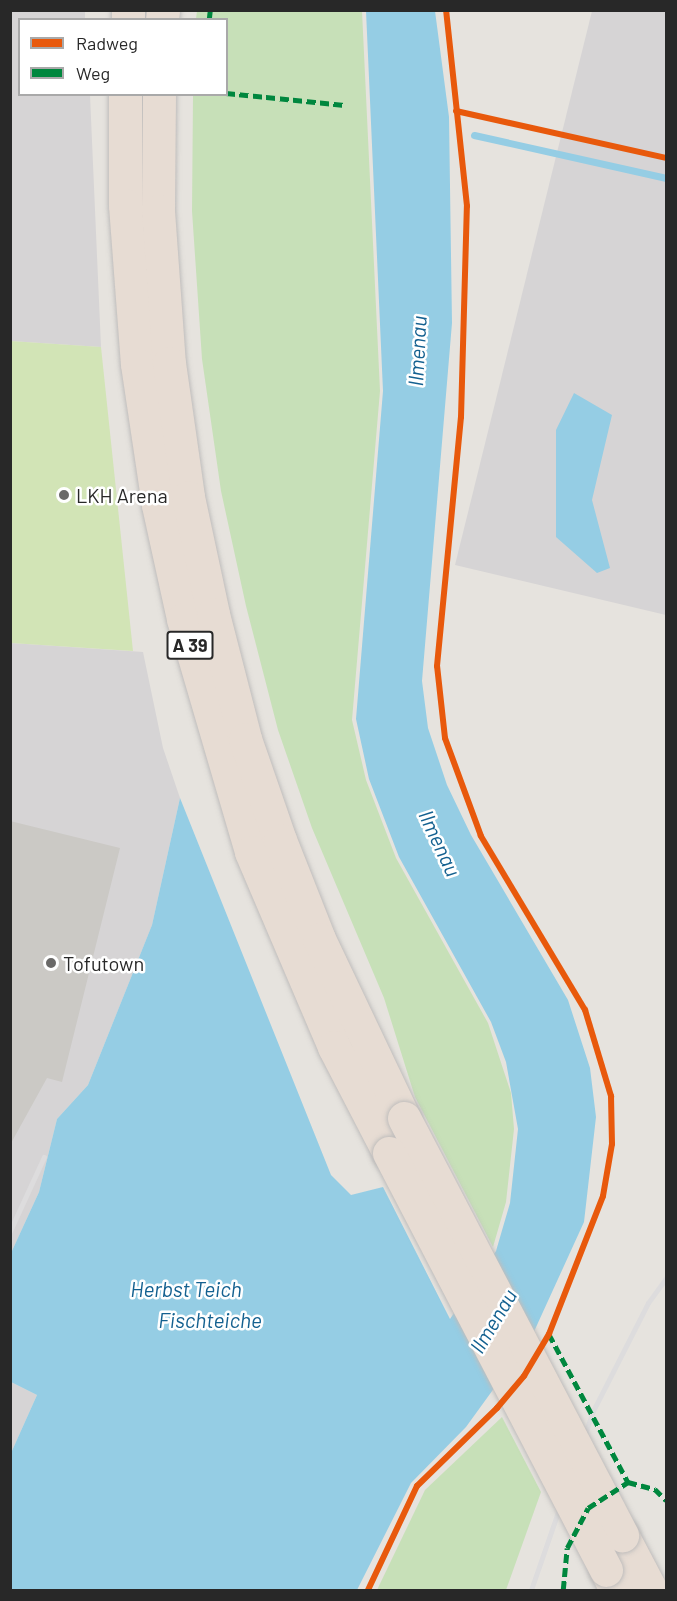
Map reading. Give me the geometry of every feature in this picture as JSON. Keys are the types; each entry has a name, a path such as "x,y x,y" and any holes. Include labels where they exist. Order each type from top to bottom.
{"highway":[{"name":"A 39","path":"125,96 125,205 137,364 158,505 183,619 252,852 324,1026 611,1580"},
{"name":"A 39","path":"159,96 158,211 169,363 188,497 213,614 245,740 280,840 319,939 404,1118 651,1590"}],"shaded area":[{"path":"10,11 85,11 85,18 18,18 18,96 90,96 101,347 11,341"},
{"path":"592,11 666,11 666,615 455,565"},
{"path":"11,643 143,652 163,748 180,798 152,925 88,1085 57,1119 39,1192 11,1253"},
{"path":"11,1382 37,1395 11,1453"}],"green space":[{"path":"197,11 362,11 380,391 352,720 366,780 396,858 488,1023 511,1093 514,1129 506,1202 493,1247 415,1097 384,998 312,828 278,730 246,606 221,491 202,359 192,211 193,96 228,96 228,18 196,18"},
{"name":"LKH Arena","path":"10,341 101,347 133,651 11,643"},
{"path":"502,1417 541,1492 506,1590 377,1590 425,1490"}],"water":[{"name":"Fischteiche","path":"366,11 435,11 449,117 452,323 422,681 428,728 447,785 471,835 568,1000 590,1068 596,1117 584,1222 532,1336 466,1427 411,1483 357,1590 11,1590 11,1453 37,1395 11,1382 11,1253 39,1192 57,1119 88,1085 152,925 180,798 331,1175 351,1195 383,1187 450,1319 496,1251 510,1203 518,1129 506,1062 491,1022 399,857 369,779 356,719 383,391"},
{"path":"574,393 612,415 592,500 610,568 597,573 556,537 556,430"}],"building":[{"name":"Tofutown","path":"10,821 120,848 62,1082 47,1078 10,1145"}],"waterway":[{"path":"474,135 666,178"}],"railway":[{"path":"10,1231 44,1157"},
{"path":"531,1590 593,1411 648,1303 666,1278"}],"marked path":[{"path":"209,18 210,10"},
{"path":"228,93 344,105"},
{"path":"549,1334 628,1482"},
{"path":"563,1590 567,1548 588,1508 628,1482 655,1489 666,1500"}],"cycle path":[{"path":"368,1590 417,1486 497,1408 524,1376 549,1334 603,1196 612,1144 611,1096 585,1010 481,836 445,738 437,666 461,417 467,206 446,10"},
{"path":"456,111 666,158"}],"place":[{"name":"LKH Arena","path":"64,495"},
{"name":"Tofutown","path":"51,963"}],"water label":[{"name":"Ilmenau","path":"417,351"},
{"name":"Ilmenau","path":"440,843"},
{"name":"Herbst Teich","path":"186,1289"},
{"name":"Ilmenau","path":"493,1321"}]}
